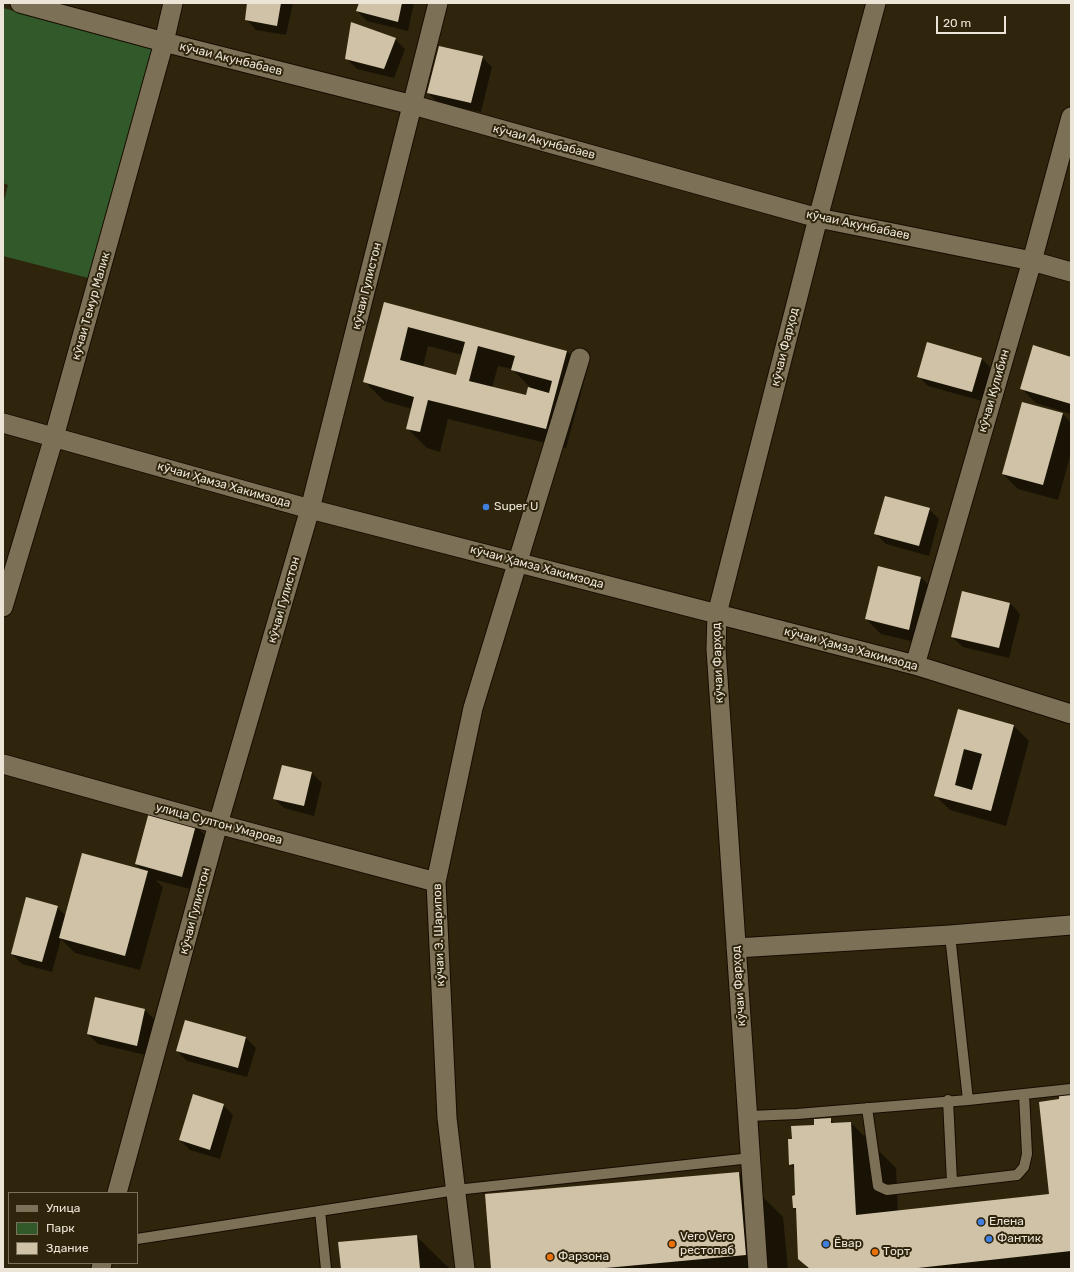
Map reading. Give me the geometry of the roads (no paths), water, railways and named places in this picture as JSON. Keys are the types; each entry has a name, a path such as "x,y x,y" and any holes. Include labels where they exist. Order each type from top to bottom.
{"street":[{"name":"кӯчаи Акунбабаев","path":"20,3 164,42 413,106 818,218 1032,261 1071,272"},
{"name":"кӯчаи Темур Малик","path":"3,607 54,437 164,42 173,3"},
{"name":"кӯчаи Гулистон","path":"117,1192 218,824 310,509 438,3"},
{"name":"кӯчаи Фарҳод","path":"758,1269 749,1116 716,649 717,614 818,218 876,3"},
{"name":"кӯчаи Кулибин","path":"915,665 1032,261 1071,117"},
{"name":"кӯчаи Э. Шарипов","path":"465,1269 447,1118 436,882 474,708 517,561 580,358"},
{"name":"кӯчаи Ҳамза Хакимзода","path":"3,423 310,509 517,561 915,665 1071,714"},
{"name":"улица Султон Умарова","path":"3,764 218,824 436,882"},
{"path":"736,948 950,935 1071,925"}],"lane":[{"path":"950,935 968,1100"},
{"path":"749,1116 797,1114 948,1100 968,1100 1071,1089"},
{"path":"867,1108 878,1186 887,1190 1017,1175 1024,1167 1027,1154 1024,1094"},
{"path":"948,1100 952,1182"},
{"path":"138,1240 456,1190 751,1158"},
{"path":"320,1211 326,1269"}],"place":[{"name":"Super U","path":"486,507"},
{"name":"Елена","path":"981,1222"},
{"name":"Фантик","path":"989,1239"},
{"name":"Vero Vero рестопаб","path":"672,1244"},
{"name":"Ёвар","path":"826,1244"},
{"name":"Торт","path":"875,1252"},
{"name":"Фарзона","path":"550,1257"}]}
